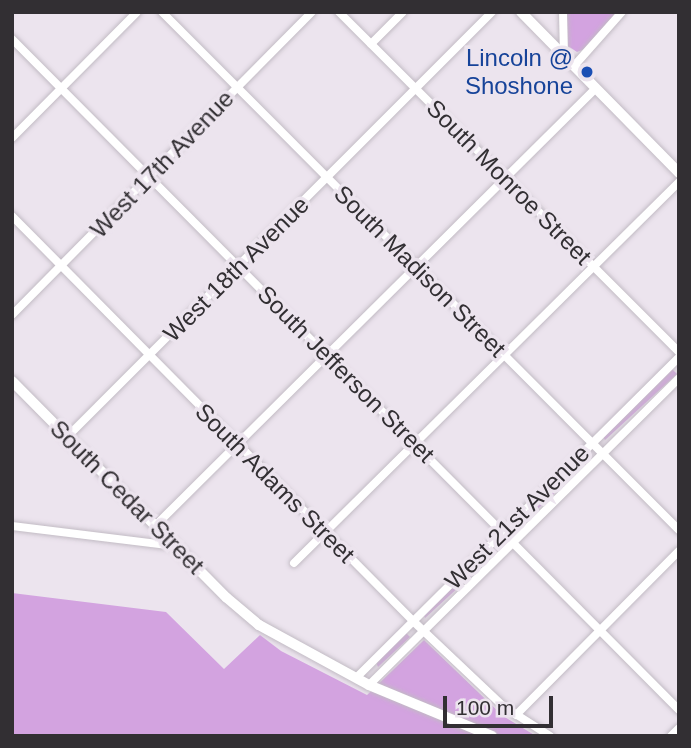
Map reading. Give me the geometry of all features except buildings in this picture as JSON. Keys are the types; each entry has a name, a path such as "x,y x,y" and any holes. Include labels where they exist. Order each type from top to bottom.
{"main road":[{"name":"South Cedar Street","path":"12,381 243,612 284,641 369,685 492,736"}],"street":[{"path":"12,138 136,12"},
{"name":"South Madison Street","path":"162,12 679,530"},
{"name":"West 17th Avenue","path":"12,315 312,12"},
{"name":"South Monroe Street","path":"339,12 506,177 679,354"},
{"path":"371,44 403,12"},
{"name":"West 18th Avenue","path":"68,436 492,12"},
{"path":"521,12 679,173"},
{"path":"563,12 564,56"},
{"path":"574,66 622,12"},
{"name":"South Jefferson Street","path":"12,39 679,710"},
{"path":"156,525 596,88"},
{"path":"295,563 417,446 679,182"},
{"name":"South Adams Street","path":"12,216 423,632 516,715 550,736"},
{"name":"West 21st Avenue","path":"356,678 679,354"},
{"name":"West 21st Avenue","path":"369,685 679,378"},
{"path":"12,526 177,547"},
{"path":"516,715 679,551"},
{"path":"671,736 679,728"}],"shaded area":[{"path":"566,12 619,12 587,48 577,52 568,46"},
{"path":"672,369 677,374 605,440 603,437"},
{"path":"583,457 587,463 515,530 514,526"},
{"path":"492,547 497,552 425,618 424,615"},
{"path":"12,593 166,612 224,669 260,635 281,651 367,695 424,640 503,716 536,736 12,736"},
{"path":"406,633 410,637 378,667 376,662"}],"place":[{"name":"Lincoln @ Shoshone","path":"587,72"}]}
